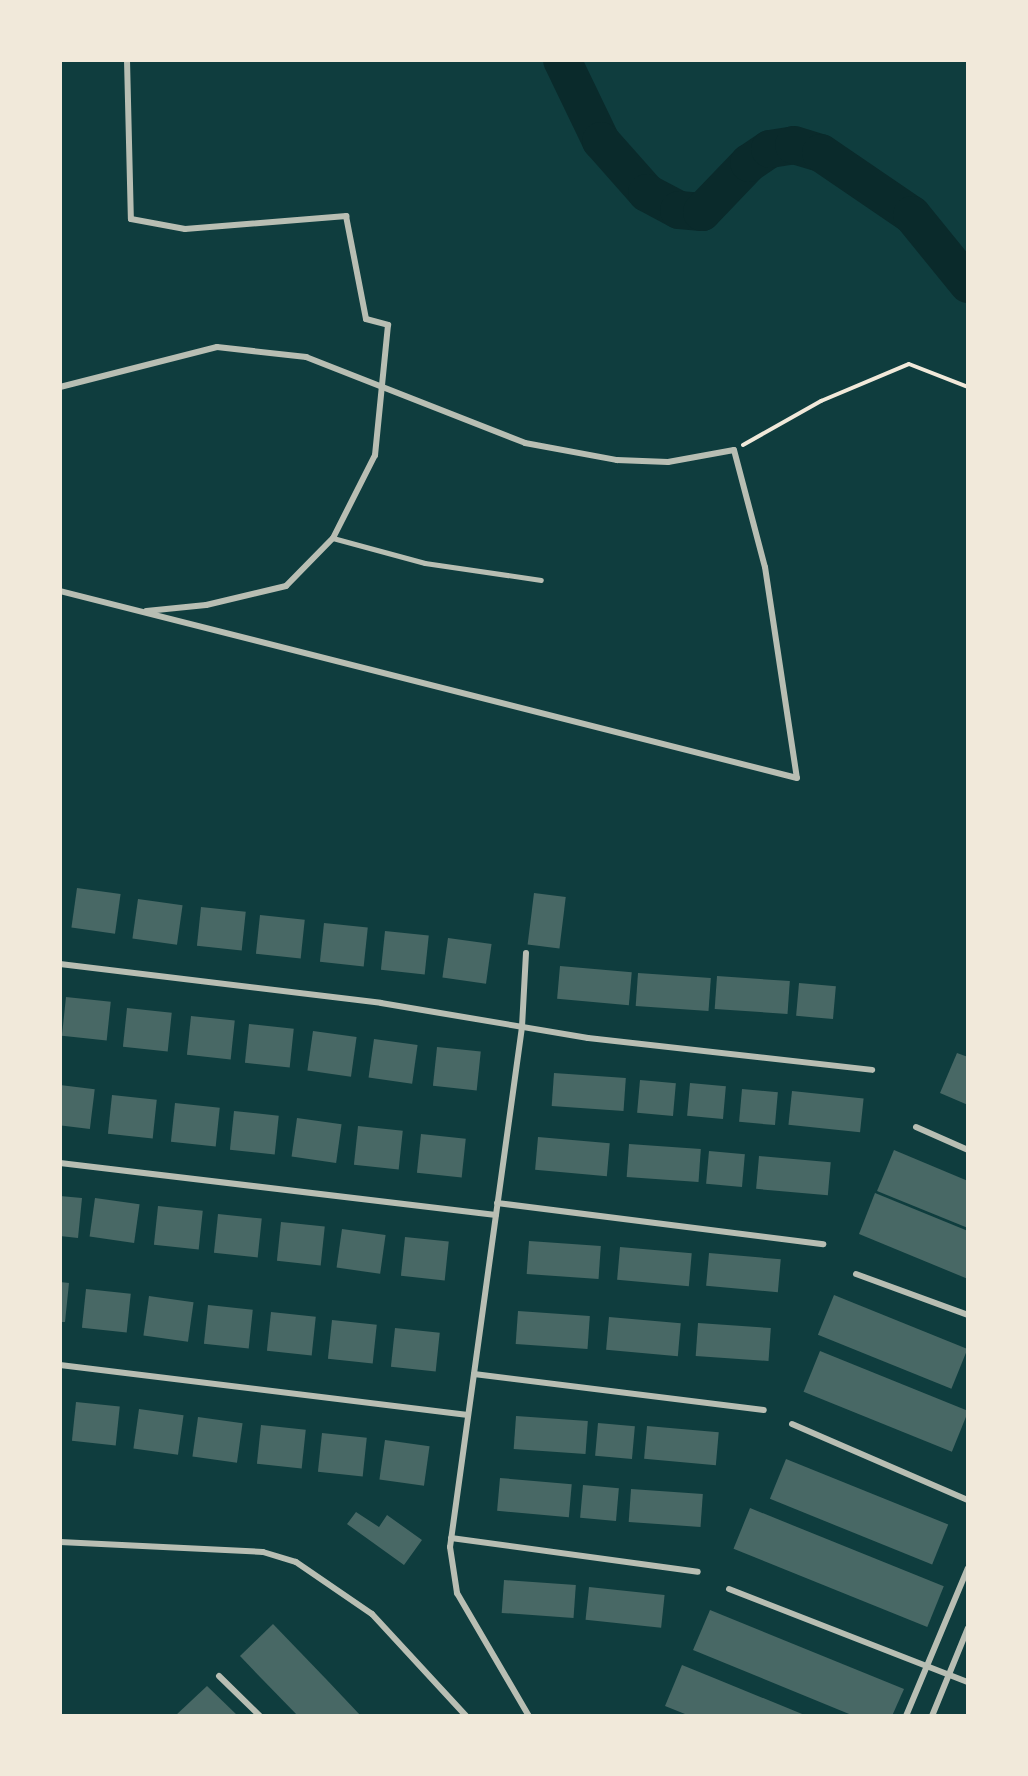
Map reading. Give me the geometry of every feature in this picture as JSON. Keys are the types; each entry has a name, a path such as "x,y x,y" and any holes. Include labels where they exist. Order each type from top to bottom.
{"street":[{"path":"127,60 131,219 185,229 346,216 366,319 388,325 375,455 333,538 286,586 206,605 139,612"},
{"path":"60,387 217,347 306,357 383,385 525,443 617,460 668,462 734,450 765,567 797,778 60,591"},
{"path":"526,953 522,1027 451,1538 457,1593 529,1716"},
{"path":"60,964 381,1003 522,1027 872,1071"},
{"path":"916,1127 968,1150"},
{"path":"60,1163 496,1215"},
{"path":"497,1203 823,1244"},
{"path":"856,1274 968,1315"},
{"path":"60,1365 468,1415"},
{"path":"474,1374 764,1410"},
{"path":"792,1424 968,1500"},
{"path":"451,1538 698,1572"},
{"path":"60,1542 236,1549 296,1562 372,1614 466,1716"},
{"path":"906,1716 968,1568"},
{"path":"729,1589 968,1682"},
{"path":"932,1716 968,1628"},
{"path":"219,1676 260,1716"}],"lane":[{"path":"333,538 425,563 541,580"}],"path":[{"path":"734,450 821,400 909,364 968,387"}],"building":[{"path":"77,888 121,894 115,934 71,928"},
{"path":"534,893 566,897 559,949 528,945"},
{"path":"138,899 183,905 177,945 132,939"},
{"path":"201,907 246,912 242,950 197,946"},
{"path":"260,915 305,920 301,958 256,954"},
{"path":"324,923 368,928 364,966 320,962"},
{"path":"385,931 429,936 425,974 381,970"},
{"path":"448,938 492,944 486,984 442,978"},
{"path":"560,966 632,972 629,1005 557,999"},
{"path":"638,973 711,978 709,1011 636,1006"},
{"path":"717,976 790,981 788,1014 715,1009"},
{"path":"799,983 836,986 833,1019 796,1016"},
{"path":"66,997 111,1002 107,1040 62,1036"},
{"path":"127,1008 172,1013 168,1051 123,1047"},
{"path":"191,1016 235,1021 231,1059 187,1055"},
{"path":"249,1024 294,1029 290,1067 245,1063"},
{"path":"313,1031 357,1037 351,1077 307,1071"},
{"path":"374,1039 418,1045 412,1084 369,1078"},
{"path":"437,1047 481,1052 477,1090 433,1086"},
{"path":"957,1053 968,1057 968,1105 940,1093"},
{"path":"554,1073 626,1078 624,1111 552,1106"},
{"path":"640,1080 676,1083 673,1116 637,1113"},
{"path":"690,1083 726,1086 723,1119 687,1116"},
{"path":"60,1085 95,1089 90,1129 60,1125"},
{"path":"742,1089 778,1092 775,1125 739,1122"},
{"path":"792,1091 864,1099 860,1132 788,1125"},
{"path":"112,1095 157,1100 153,1138 108,1134"},
{"path":"175,1103 220,1108 216,1146 171,1142"},
{"path":"234,1111 279,1116 275,1154 230,1150"},
{"path":"297,1118 342,1124 336,1163 292,1157"},
{"path":"358,1126 403,1131 399,1169 354,1165"},
{"path":"421,1134 466,1139 462,1177 417,1173"},
{"path":"538,1137 610,1143 607,1176 535,1170"},
{"path":"629,1144 701,1149 699,1182 627,1177"},
{"path":"894,1150 968,1181 968,1228 877,1191"},
{"path":"709,1151 745,1154 742,1187 706,1184"},
{"path":"759,1156 831,1162 828,1195 756,1189"},
{"path":"875,1193 968,1231 968,1279 859,1234"},
{"path":"60,1196 82,1198 78,1238 60,1236"},
{"path":"95,1198 140,1204 134,1243 90,1237"},
{"path":"158,1206 203,1211 199,1249 154,1245"},
{"path":"218,1214 262,1219 258,1257 214,1253"},
{"path":"281,1222 325,1227 321,1265 277,1261"},
{"path":"342,1229 386,1235 380,1274 337,1268"},
{"path":"405,1237 449,1242 445,1280 401,1276"},
{"path":"529,1241 601,1246 599,1279 527,1274"},
{"path":"620,1247 692,1253 689,1286 617,1280"},
{"path":"709,1253 781,1259 778,1292 706,1286"},
{"path":"60,1282 69,1283 65,1322 60,1322"},
{"path":"86,1289 131,1294 127,1332 82,1328"},
{"path":"834,1295 968,1349 951,1389 818,1335"},
{"path":"149,1296 194,1302 188,1342 143,1336"},
{"path":"208,1305 253,1310 249,1348 204,1344"},
{"path":"518,1311 590,1316 588,1349 516,1344"},
{"path":"271,1312 316,1317 312,1355 267,1351"},
{"path":"609,1317 681,1323 678,1356 606,1350"},
{"path":"332,1320 377,1325 373,1363 328,1359"},
{"path":"698,1323 771,1328 769,1361 696,1356"},
{"path":"395,1328 440,1333 436,1371 391,1367"},
{"path":"820,1351 968,1411 952,1452 804,1392"},
{"path":"76,1402 120,1407 116,1445 72,1441"},
{"path":"139,1409 184,1415 178,1455 133,1449"},
{"path":"516,1416 588,1421 586,1454 514,1449"},
{"path":"198,1417 243,1423 237,1463 192,1457"},
{"path":"598,1423 635,1426 632,1459 595,1456"},
{"path":"261,1425 306,1430 302,1468 257,1464"},
{"path":"647,1426 719,1432 716,1465 644,1459"},
{"path":"322,1433 367,1438 363,1476 318,1472"},
{"path":"385,1440 430,1446 424,1486 379,1480"},
{"path":"786,1459 948,1525 932,1564 770,1499"},
{"path":"500,1478 572,1484 569,1517 497,1511"},
{"path":"583,1485 619,1488 616,1521 580,1518"},
{"path":"631,1489 703,1494 701,1527 629,1522"},
{"path":"750,1508 944,1586 927,1627 734,1549"},
{"path":"356,1512 379,1527 387,1515 422,1540 404,1565 347,1524"},
{"path":"504,1580 576,1585 574,1618 502,1613"},
{"path":"589,1587 665,1595 661,1628 586,1620"},
{"path":"710,1610 904,1689 892,1716 854,1716 693,1650"},
{"path":"273,1624 361,1716 298,1716 240,1656"},
{"path":"682,1665 807,1716 690,1716 665,1706"},
{"path":"207,1686 238,1716 175,1716"}],"waterway":[{"path":"562,60 601,141 647,193 679,210 702,212 749,163 770,149 794,145 821,153 912,215 968,284"}]}
